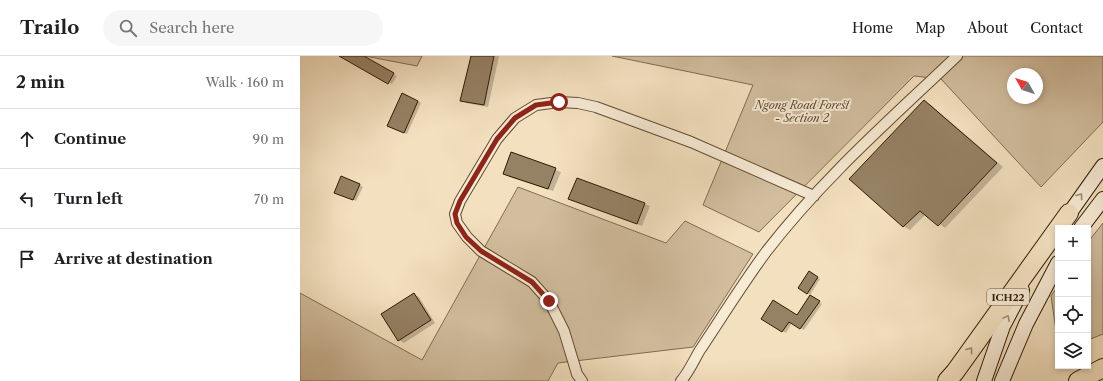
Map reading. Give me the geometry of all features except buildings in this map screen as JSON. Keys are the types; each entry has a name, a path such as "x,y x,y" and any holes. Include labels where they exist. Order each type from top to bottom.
{"highway":[{"name":"ICH22","path":"947,381 955,372 1069,212"},
{"path":"1078,381 1103,368"}],"main road":[{"path":"1062,225 1069,212 1103,166"},
{"path":"1083,225 1103,199"},
{"path":"984,381 1003,326 1027,282 1055,236"},
{"path":"1002,381 1026,324 1055,270"}],"street":[{"path":"681,381 766,252 814,196 866,143 957,56"},
{"path":"582,381 577,374 564,331 549,301 532,282 481,251 466,237 457,223 455,214 460,201 497,139 515,118 536,105 559,102 578,103 596,107 691,142 814,196"}],"green space":[{"path":"365,56 422,56 417,66"},
{"name":"Ngong Road Forest - Section 2","path":"612,56 1103,56 1103,122 1041,187 941,79 914,76 759,232 703,205 753,85"},
{"path":"518,187 666,243 685,221 753,254 693,347 558,363 548,381 300,381 300,293 422,360"},
{"path":"1103,223 1103,334 1091,339 1091,261 1091,238"},
{"path":"1055,290 1055,323 1051,296"}],"route":[{"path":"549,301 532,282 481,251 466,237 457,223 455,214 460,201 497,139 515,118 536,105 559,102"}]}
